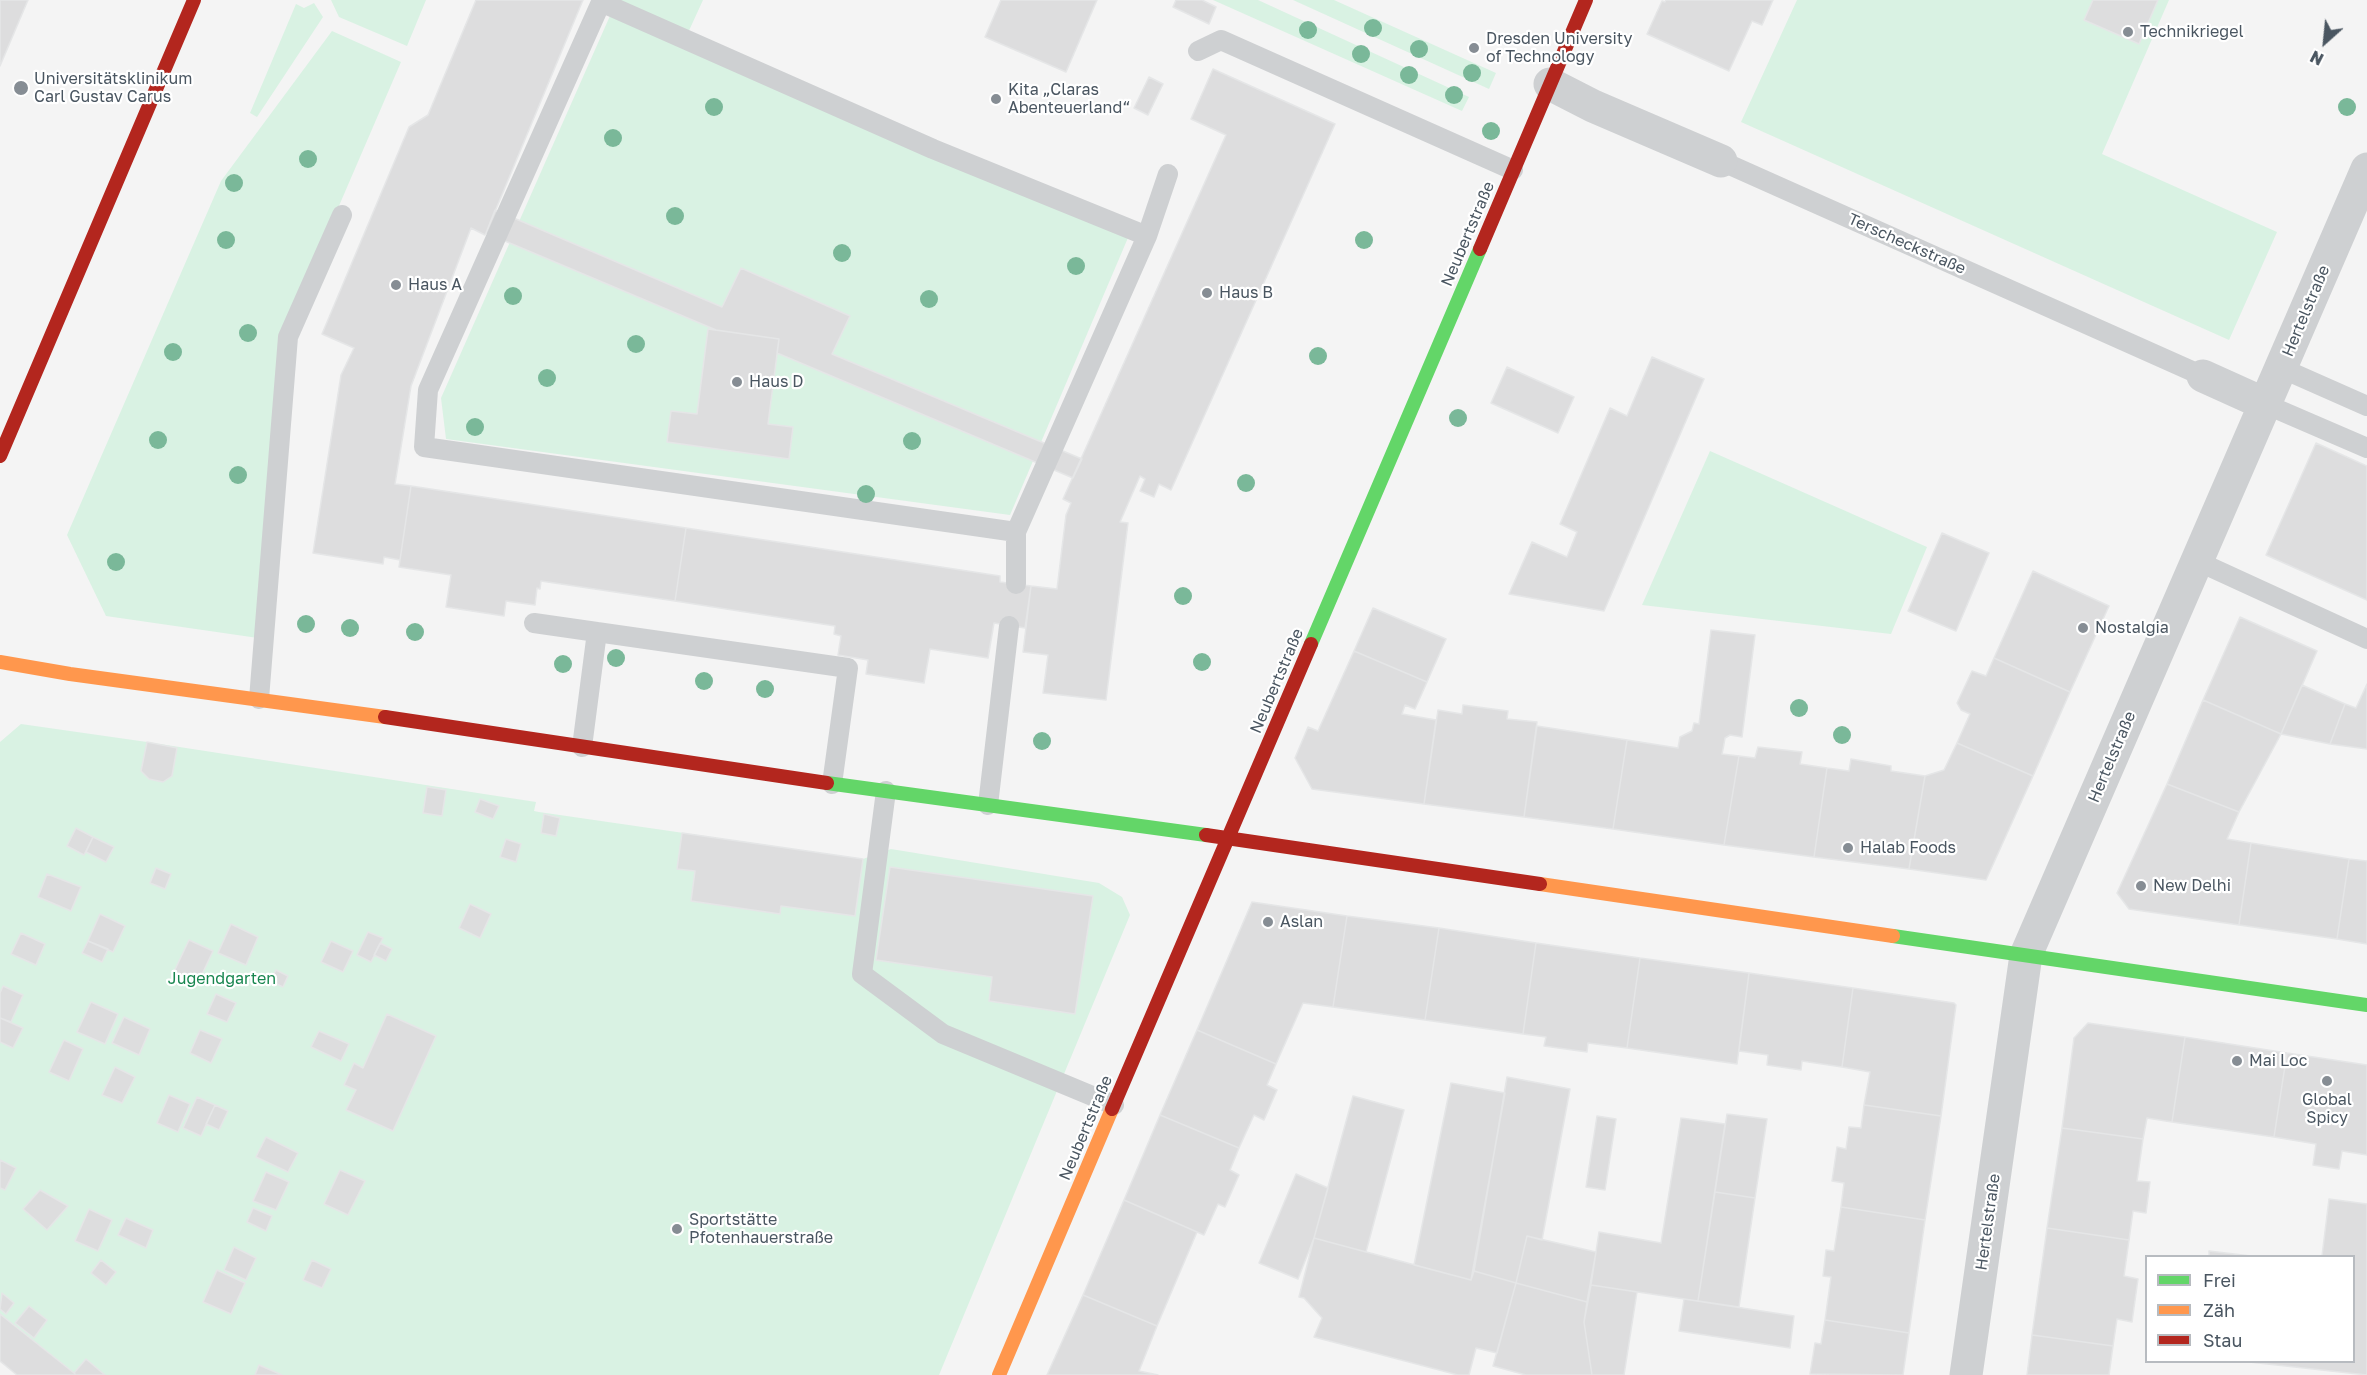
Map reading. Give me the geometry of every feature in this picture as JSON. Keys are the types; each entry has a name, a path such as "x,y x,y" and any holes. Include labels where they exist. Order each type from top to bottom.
{"street":[{"path":"0,456 194,0"},
{"name":"Neubertstraße","path":"999,1375 1586,0"},
{"name":"Terscheckstraße","path":"1550,84 1593,106 1721,161"},
{"name":"Hertelstraße","path":"1966,1375 2026,955 2367,169"},
{"name":"Terscheckstraße","path":"2203,376 2265,404"},
{"path":"0,662 70,674 259,699 832,784 1228,839 2367,1005"}],"lane":[{"path":"1016,532 424,447 428,390 601,1 933,149 1147,236"},
{"path":"1198,51 1221,40 1513,170"},
{"name":"Terscheckstraße","path":"1721,161 2203,376"},
{"path":"1016,584 1016,532 1147,236 1168,174"},
{"path":"259,699 288,337 342,215"},
{"path":"2281,368 2367,406"},
{"path":"2265,404 2367,448"},
{"path":"2197,561 2367,639"},
{"path":"534,623 848,668 832,784"},
{"path":"988,805 1009,626"},
{"path":"582,747 597,632"},
{"path":"886,791 862,974 943,1034 1114,1105"}],"green space":[{"path":"331,0 426,0 407,46 339,17"},
{"path":"617,0 703,0 687,35 1133,226 1010,515 446,439 441,398"},
{"path":"1213,0 1258,0 1469,97 1462,111"},
{"path":"1293,0 1334,0 1496,73 1489,89"},
{"path":"1797,0 2169,0 2102,154 2277,232 2229,340 1741,122"},
{"path":"314,3 323,17 257,117 250,113 296,4 304,8"},
{"path":"332,31 401,62 279,345 258,638 106,616 67,535 221,181"},
{"path":"1710,451 1927,547 1891,634 1642,605"},
{"name":"Jugendgarten","path":"21,724 536,802 534,811 539,812 863,859 891,849 1099,883 1122,897 1130,915 939,1375 75,1375 0,1314 0,742"}],"building":[{"path":"0,0 28,0 0,66"},
{"name":"Haus A","path":"476,0 583,0 486,233 485,235 471,228 411,386 395,484 411,486 400,560 384,557 383,564 313,553 341,375 354,348 322,334 409,127 428,115"},
{"path":"1001,0 1097,0 1066,72 985,37"},
{"path":"1176,0 1202,0 1216,7 1209,24 1173,7"},
{"path":"1773,0 1762,25 1752,21 1729,71 1647,34 1662,1"},
{"name":"Technikriegel","path":"2093,0 2158,0 2139,44 2084,20"},
{"name":"Haus B","path":"1213,69 1335,124 1171,490 1159,484 1154,497 1140,491 1145,479 1140,476 1120,522 1128,523 1106,700 1043,693 1048,655 1023,652 1031,586 1057,589 1066,515 1071,503 1063,499 1226,135 1191,119"},
{"path":"1149,77 1163,84 1148,115 1134,108"},
{"path":"495,210 722,307 741,268 850,316 832,354 1082,459 1073,478 777,353 779,339 716,330 486,233"},
{"name":"Haus D","path":"708,329 779,339 768,424 793,427 789,459 667,442 671,411 697,414"},
{"path":"1652,357 1704,379 1604,611 1509,594 1532,542 1567,557 1577,532 1560,524 1610,408 1627,416"},
{"path":"1507,367 1574,397 1558,433 1491,403"},
{"path":"2316,443 2367,466 2367,600 2266,555"},
{"path":"411,486 686,528 675,601 541,581 540,589 537,588 535,605 506,601 504,616 446,607 451,575 399,567"},
{"path":"686,528 1000,576 1000,582 1031,586 1025,628 994,623 988,658 930,649 924,683 866,674 868,660 838,655 841,636 834,634 835,626 675,601"},
{"path":"1942,533 1989,553 1956,631 1908,611"},
{"path":"2033,571 2109,606 2070,692 1994,658"},
{"path":"1373,608 1446,639 1427,682 1354,651"},
{"path":"2240,617 2317,651 2281,734 2203,700"},
{"path":"1711,630 1755,635 1742,737 1730,735 1725,738 1722,754 1739,756 1724,845 1613,829 1627,740 1678,748 1680,737 1692,731 1694,723 1699,724"},
{"path":"1354,651 1427,682 1415,709 1405,705 1402,714 1436,720 1424,804 1312,789 1295,758 1308,727 1318,731"},
{"path":"1994,658 2070,692 2033,776 1957,743 1970,714 1961,710 1957,703 1972,671 1986,676"},
{"path":"2367,684 2367,749 2330,744 2345,704 2356,708"},
{"path":"2302,685 2345,704 2330,744 2281,734"},
{"path":"2203,700 2281,734 2239,812 2167,784"},
{"path":"1463,705 1508,711 1507,719 1537,722 1524,817 1424,804 1438,710 1462,714"},
{"path":"1537,726 1627,740 1613,829 1524,817"},
{"path":"147,742 177,748 172,776 163,782 149,779 141,771"},
{"path":"1957,743 2033,776 1986,880 1909,869 1925,776 1944,770"},
{"path":"1758,747 1802,752 1800,764 1827,768 1814,857 1724,845 1739,756 1755,758"},
{"path":"1851,759 1891,766 1891,771 1925,776 1909,869 1814,857 1827,768 1849,771"},
{"path":"2167,784 2239,812 2227,839 2251,843 2239,925 2129,909 2117,893"},
{"path":"427,787 446,790 442,816 423,813"},
{"path":"480,799 499,806 493,819 475,812"},
{"path":"544,814 560,818 556,836 541,833"},
{"path":"76,828 93,837 84,855 67,846"},
{"path":"682,833 863,859 855,916 781,906 780,914 691,901 695,871 677,869"},
{"path":"93,837 114,847 106,862 86,852"},
{"path":"506,839 521,844 516,862 500,857"},
{"path":"2251,843 2349,859 2337,939 2239,925"},
{"path":"2349,859 2367,861 2367,944 2337,939"},
{"path":"890,867 1093,896 1075,1014 989,1001 992,977 876,960"},
{"path":"156,868 171,874 165,889 150,883"},
{"path":"47,874 81,887 71,911 38,897"},
{"path":"1252,902 1347,916 1333,1007 1303,1003 1276,1064 1197,1030"},
{"path":"470,904 491,914 480,938 459,928"},
{"path":"100,914 125,926 113,952 88,941"},
{"path":"1347,916 1439,928 1425,1020 1333,1007"},
{"path":"231,924 258,937 246,965 218,953"},
{"path":"1439,928 1536,943 1523,1034 1425,1020"},
{"path":"368,932 383,938 371,962 357,955"},
{"path":"21,933 45,944 36,965 11,954"},
{"path":"189,940 213,951 196,987 172,976"},
{"path":"88,941 108,949 102,962 82,953"},
{"path":"331,941 353,951 343,972 321,962"},
{"path":"380,943 392,949 386,961 374,955"},
{"path":"1536,943 1640,958 1627,1048 1588,1043 1587,1052 1544,1046 1546,1037 1523,1034"},
{"path":"1640,958 1749,973 1737,1064 1627,1048"},
{"path":"276,970 288,976 283,987 270,981"},
{"path":"1749,973 1853,988 1842,1067 1802,1061 1801,1070 1767,1065 1768,1055 1739,1051"},
{"path":"3,986 23,995 11,1022 0,1018 0,993"},
{"path":"1853,988 1956,1005 1941,1116 1864,1105 1870,1072 1842,1067"},
{"path":"216,994 236,1003 227,1022 207,1014"},
{"path":"91,1002 118,1014 105,1044 77,1032"},
{"path":"387,1014 436,1036 393,1131 346,1110 356,1090 344,1085 354,1063 363,1068"},
{"path":"124,1017 150,1029 139,1055 112,1043"},
{"path":"0,1018 23,1028 13,1048 0,1042"},
{"path":"2088,1023 2185,1037 2172,1122 2147,1118 2143,1139 2062,1128 2074,1038"},
{"path":"200,1030 222,1039 211,1063 190,1053"},
{"path":"1197,1030 1276,1064 1267,1085 1277,1090 1264,1120 1254,1115 1239,1148 1160,1115"},
{"path":"319,1031 349,1044 341,1061 311,1047"},
{"path":"2185,1037 2287,1053 2274,1137 2172,1122"},
{"path":"64,1040 83,1049 69,1081 49,1072"},
{"path":"2287,1053 2367,1065 2367,1155 2342,1151 2339,1169 2313,1165 2316,1144 2274,1137"},
{"path":"115,1067 135,1077 122,1103 102,1095"},
{"path":"1507,1077 1570,1089 1542,1240 1527,1236 1516,1283 1474,1271"},
{"path":"1451,1083 1505,1093 1471,1280 1414,1265"},
{"path":"169,1095 190,1104 178,1132 157,1123"},
{"path":"1353,1096 1404,1110 1366,1252 1314,1238"},
{"path":"197,1097 215,1105 201,1136 183,1128"},
{"path":"215,1105 228,1111 219,1130 206,1124"},
{"path":"1864,1105 1941,1116 1925,1220 1841,1207 1844,1183 1832,1181 1837,1147 1846,1149 1849,1127 1861,1128"},
{"path":"1727,1114 1767,1119 1755,1198 1715,1192"},
{"path":"1160,1115 1239,1148 1230,1170 1239,1175 1225,1207 1218,1204 1204,1235 1124,1200"},
{"path":"1597,1116 1616,1119 1605,1190 1586,1187"},
{"path":"1681,1118 1725,1124 1698,1301 1591,1285 1599,1232 1661,1243"},
{"path":"2062,1128 2143,1139 2137,1181 2150,1182 2146,1213 2133,1211 2129,1240 2047,1228"},
{"path":"266,1137 298,1153 288,1172 256,1157"},
{"path":"0,1160 16,1168 5,1190 0,1188"},
{"path":"340,1170 365,1181 348,1215 324,1204"},
{"path":"266,1172 289,1182 276,1210 253,1201"},
{"path":"1296,1174 1328,1188 1314,1238 1298,1279 1259,1263"},
{"path":"40,1190 68,1206 47,1230 23,1209"},
{"path":"1715,1192 1755,1198 1739,1307 1698,1301"},
{"path":"2329,1199 2367,1204 2367,1375 2258,1363 2355,1363 2355,1255 2322,1255"},
{"path":"1124,1200 1197,1232 1157,1326 1083,1295"},
{"path":"1841,1207 1925,1220 1909,1333 1825,1320 1831,1277 1823,1276 1826,1250 1834,1251"},
{"path":"253,1208 272,1216 266,1231 247,1222"},
{"path":"89,1209 112,1220 98,1251 75,1241"},
{"path":"126,1218 153,1230 146,1248 118,1235"},
{"path":"2047,1228 2129,1240 2124,1276 2138,1279 2132,1322 2117,1319 2113,1346 2032,1335"},
{"path":"1527,1236 1596,1252 1587,1302 1516,1283"},
{"path":"1314,1238 1471,1280 1474,1271 1516,1283 1497,1353 1476,1348 1469,1375 1458,1375 1314,1337 1322,1318 1304,1298 1299,1297"},
{"path":"234,1247 256,1258 246,1280 224,1270"},
{"path":"2209,1251 2243,1255 2209,1255"},
{"path":"101,1260 116,1272 106,1285 91,1273"},
{"path":"312,1260 331,1269 322,1288 303,1280"},
{"path":"217,1270 245,1283 231,1314 203,1302"},
{"path":"1516,1283 1587,1302 1584,1322 1592,1375 1526,1375 1493,1366"},
{"path":"1591,1285 1637,1292 1624,1375 1592,1375 1584,1322"},
{"path":"2,1293 14,1303 6,1314 0,1309"},
{"path":"1083,1295 1157,1326 1139,1371 1158,1375 1047,1375"},
{"path":"1684,1299 1794,1316 1790,1348 1679,1331"},
{"path":"29,1306 47,1320 34,1338 15,1323"},
{"path":"0,1314 76,1375 17,1375 0,1361"},
{"path":"1825,1320 1909,1333 1903,1375 1810,1374 1815,1343 1821,1344"},
{"path":"2032,1335 2113,1346 2109,1375 2027,1375"},
{"path":"86,1359 105,1375 76,1375 74,1373"},
{"path":"259,1365 282,1375 255,1375"}],"traffic: fast":[{"path":"1311,644 1480,249"},
{"path":"827,783 1206,835"},
{"path":"1893,936 2367,1005"}],"traffic: slow":[{"path":"0,662 70,674 385,717"},
{"path":"1540,884 1893,936"},
{"path":"999,1375 1112,1109"}],"traffic: jam":[{"path":"0,456 194,0"},
{"path":"1480,249 1586,0"},
{"path":"1112,1109 1311,644"},
{"path":"385,717 827,783"},
{"path":"1206,835 1540,884"}],"place":[{"name":"Technikriegel","path":"2128,32"},
{"name":"Dresden University of Technology","path":"1474,48"},
{"name":"Universitätsklinikum Carl Gustav Carus","path":"21,88"},
{"name":"Kita „Claras Abenteuerland“","path":"996,99"},
{"name":"Haus A","path":"396,285"},
{"name":"Haus B","path":"1207,293"},
{"name":"Haus D","path":"737,382"},
{"name":"Nostalgia","path":"2083,628"},
{"name":"Halab Foods","path":"1848,848"},
{"name":"New Delhi","path":"2141,886"},
{"name":"Aslan","path":"1268,922"},
{"name":"Mai Loc","path":"2237,1061"},
{"name":"Global Spicy","path":"2327,1081"},
{"name":"Sportstätte Pfotenhauerstraße","path":"677,1229"}]}
